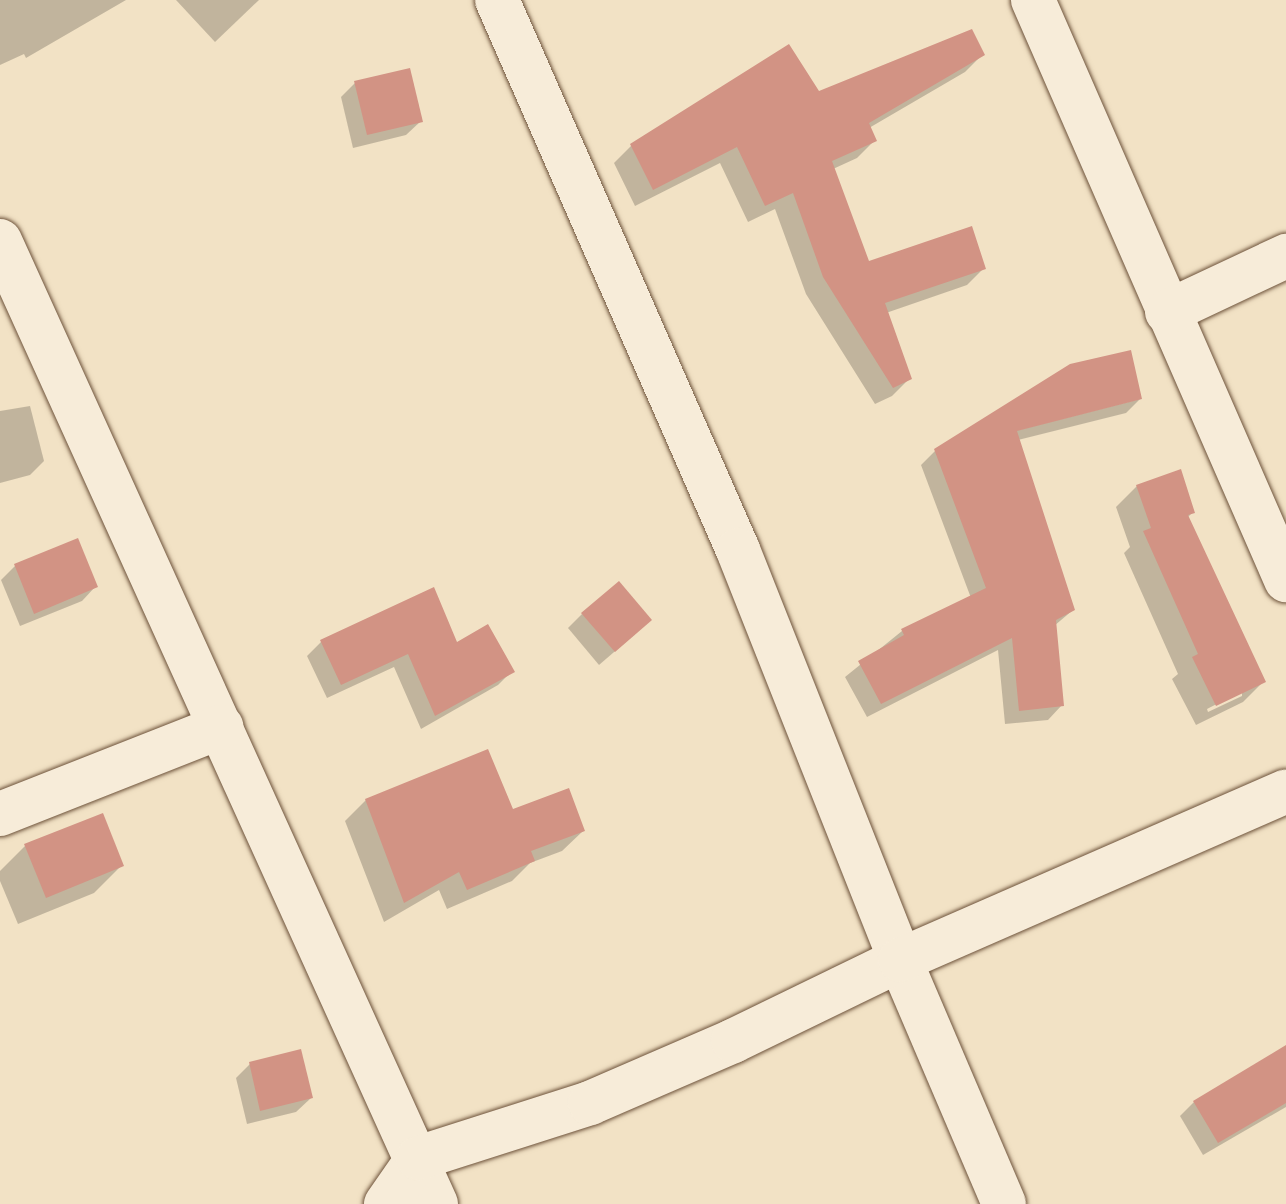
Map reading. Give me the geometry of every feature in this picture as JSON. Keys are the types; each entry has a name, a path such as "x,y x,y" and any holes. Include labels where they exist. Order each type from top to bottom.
{"street":[{"path":"497,0 738,550 900,960 1004,1204"},
{"path":"1033,0 1286,580"},
{"path":"0,241 16,320 221,727 418,1158 436,1204"},
{"path":"1167,312 1286,256"},
{"path":"0,814 221,727"},
{"path":"386,1204 418,1158 590,1103 733,1041 900,960 1286,791"}],"building":[{"path":"972,29 985,55 869,123 877,141 832,161 869,261 972,226 986,269 885,303 912,379 893,388 823,277 793,193 765,206 737,147 653,190 630,144 789,44 819,91"},
{"path":"410,68 423,122 367,135 354,81"},
{"path":"1131,350 1142,399 1017,431 1075,610 1056,620 1064,706 1019,711 1012,638 881,704 858,661 904,635 901,629 986,588 934,449 1070,364"},
{"path":"1181,469 1195,513 1188,515 1266,682 1216,706 1192,657 1198,654 1143,531 1151,528 1136,485"},
{"path":"78,538 98,587 34,614 14,564"},
{"path":"619,581 652,620 615,652 581,613"},
{"path":"434,587 457,642 488,624 515,672 435,716 408,654 341,685 320,640"},
{"path":"488,749 513,809 569,788 585,831 531,851 535,861 467,890 459,872 404,903 365,799"},
{"path":"103,813 124,866 46,898 24,844"},
{"path":"1286,1045 1286,1103 1218,1143 1193,1101"},
{"path":"301,1049 313,1098 260,1111 249,1062"}]}
